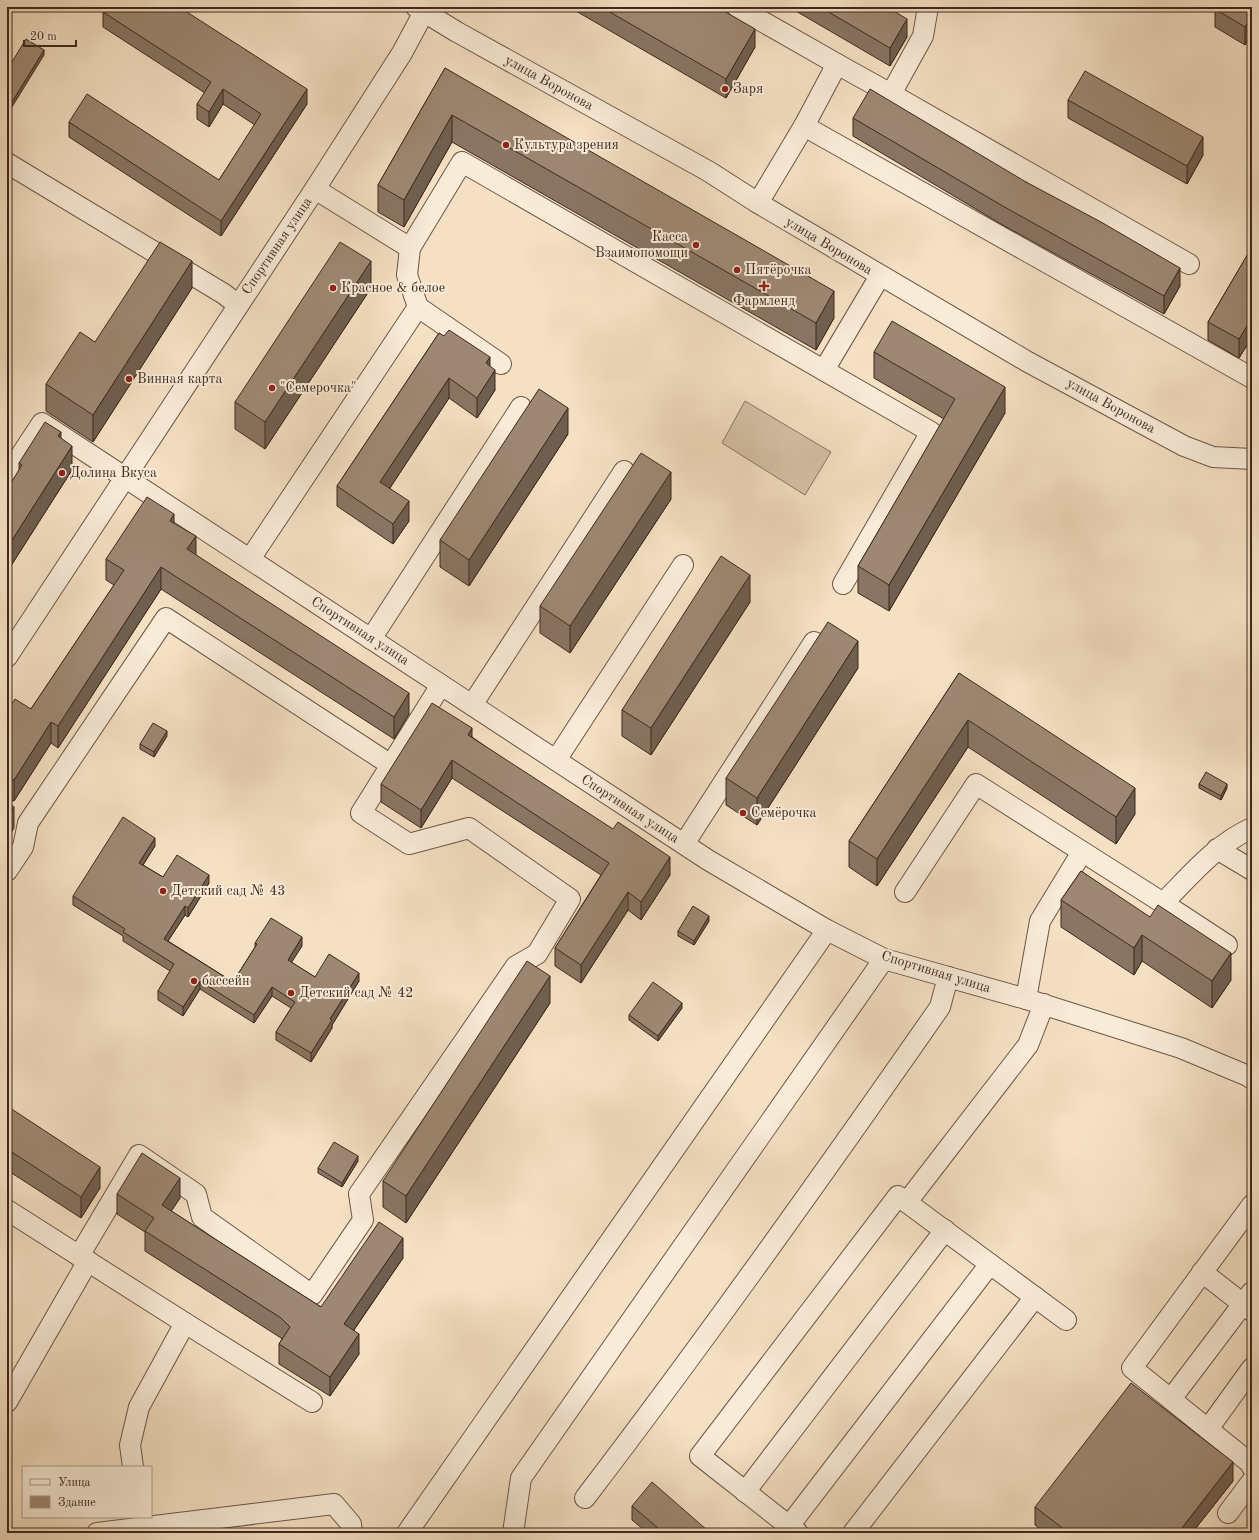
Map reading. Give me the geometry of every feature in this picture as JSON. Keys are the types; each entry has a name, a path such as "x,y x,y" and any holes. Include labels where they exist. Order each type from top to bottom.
{"street":[{"path":"737,7 1190,264"},
{"path":"891,94 923,36 928,7"},
{"name":"Спортивная улица","path":"7,657 315,189 402,53 420,9"},
{"name":"улица Воронова","path":"420,9 464,36 708,171 758,204 1028,362 1184,446 1213,458 1252,459"},
{"path":"758,204 804,126 837,64"},
{"path":"804,126 1252,378"},
{"path":"501,364 418,307 407,275 410,248 462,162 931,432 842,584"},
{"path":"7,163 224,294 238,305"},
{"path":"315,189 410,248"},
{"path":"824,370 880,276"},
{"path":"250,559 418,307"},
{"path":"371,638 521,407"},
{"path":"7,476 42,423 125,477"},
{"path":"472,705 624,471"},
{"name":"Спортивная улица","path":"125,477 708,860 827,930 884,959 1035,1002 1181,1048 1252,1079"},
{"path":"556,760 683,565"},
{"path":"7,871 23,847 21,819 166,618 391,765"},
{"path":"684,844 814,642"},
{"path":"7,1402 139,1154 196,1194 202,1217 312,1295 362,1220 359,1194 516,966 537,954 570,899 469,828 409,844 361,813 441,684"},
{"path":"905,892 976,784 1227,945"},
{"path":"1163,903 1217,849 1241,833 1252,828"},
{"path":"1217,849 1252,870"},
{"path":"907,1202 1028,1045 1035,1002 1040,921 1082,852"},
{"path":"407,1533 827,930"},
{"path":"513,1533 521,1478 884,959"},
{"path":"585,1498 659,1402 840,1151 940,1007 948,977"},
{"path":"990,1264 793,1530 700,1456 898,1196 1066,1320"},
{"path":"1252,1205 1132,1368 1250,1463 1252,1467"},
{"path":"7,1210 312,1402"},
{"path":"745,1492 945,1230"},
{"path":"1171,1399 1249,1302 1202,1272"},
{"path":"853,1533 1035,1297"},
{"path":"133,1466 130,1445 139,1407 185,1323"},
{"path":"1208,1429 1252,1368"},
{"path":"1228,1513 1252,1480"},
{"path":"97,1533 140,1522 334,1504 351,1524 352,1533"}],"shaded area":[{"path":"745,401 831,452 805,495 722,443"}],"building":[{"path":"106,7 179,7 307,89 221,221 69,122 87,94 219,180 261,114 223,89 209,112 197,104 211,82 103,12"},
{"path":"601,7 717,7 755,29 726,79"},
{"path":"820,7 887,7 907,19 890,48"},
{"path":"1216,7 1252,7 1252,15 1245,27 1215,9"},
{"path":"26,39 44,50 7,110 7,70"},
{"path":"445,68 834,291 816,323 452,115 404,200 378,185"},
{"path":"1085,71 1203,137 1187,166 1068,100"},
{"path":"870,89 1026,182 1101,222 1180,268 1164,296 1001,205 853,118"},
{"path":"160,242 192,261 93,415 46,384 80,332 95,342"},
{"path":"340,242 371,261 265,422 235,402"},
{"path":"1252,247 1252,318 1239,339 1208,322"},
{"path":"892,321 1005,387 889,585 858,566 955,399 874,352"},
{"path":"449,330 490,357 486,363 495,370 477,398 449,378 380,482 409,501 393,524 337,486 439,333 444,336"},
{"path":"539,389 568,408 469,560 440,540"},
{"path":"45,422 61,432 58,436 72,446 7,548 7,489 22,465 19,463"},
{"path":"641,453 671,472 570,626 540,606"},
{"path":"147,497 174,514 170,521 196,536 187,549 409,693 394,717 161,567 58,726 51,722 14,780 7,778 7,710 15,699 31,709 124,570 106,559"},
{"path":"721,556 750,575 651,728 622,710"},
{"path":"828,622 858,641 757,798 726,778"},
{"path":"959,673 1135,788 1116,817 968,720 877,859 849,841"},
{"path":"432,703 472,728 468,735 613,829 618,822 670,857 641,902 628,892 581,965 555,948 609,863 452,760 421,810 381,784"},
{"path":"153,723 167,731 154,752 140,744"},
{"path":"1206,772 1227,784 1221,796 1199,784"},
{"path":"7,802 14,807 7,818"},
{"path":"123,817 155,838 139,863 163,877 177,855 209,875 188,908 185,906 164,939 233,982 257,944 255,943 271,918 302,937 288,960 315,977 329,954 359,973 330,1019 332,1020 311,1053 276,1032 295,1002 272,987 254,1015 200,981 183,1007 158,991 174,964 123,932 125,929 73,896"},
{"path":"1081,871 1150,917 1158,905 1231,953 1212,981 1142,935 1134,948 1061,900"},
{"path":"693,906 709,916 694,941 678,931"},
{"path":"527,961 550,976 406,1196 383,1181"},
{"path":"653,982 682,1003 658,1036 629,1015"},
{"path":"7,1106 100,1167 81,1197 7,1149"},
{"path":"334,1142 358,1156 342,1183 318,1168"},
{"path":"142,1153 180,1178 162,1205 321,1307 379,1222 403,1238 344,1324 359,1334 330,1377 279,1344 290,1327 281,1318 145,1231 154,1218 117,1194"},
{"path":"1131,1383 1233,1462 1178,1533 1069,1533 1035,1507"},
{"path":"652,1482 707,1530 705,1533 664,1533 632,1506"}],"place":[{"name":"Заря","path":"725,89"},
{"name":"Культура зрения","path":"506,145"},
{"name":"Касса Взаимопомощи","path":"696,245"},
{"name":"Пятёрочка","path":"737,270"},
{"name":"Фармленд","path":"764,286"},
{"name":"Красное & белое","path":"333,288"},
{"name":"Винная карта","path":"129,379"},
{"name":"\"Семерочка\"","path":"272,388"},
{"name":"Долина Вкуса","path":"62,473"},
{"name":"Семёрочка","path":"743,813"},
{"name":"Детский сад № 43","path":"163,891"},
{"name":"бассейн","path":"194,981"},
{"name":"Детский сад № 42","path":"291,993"}]}
